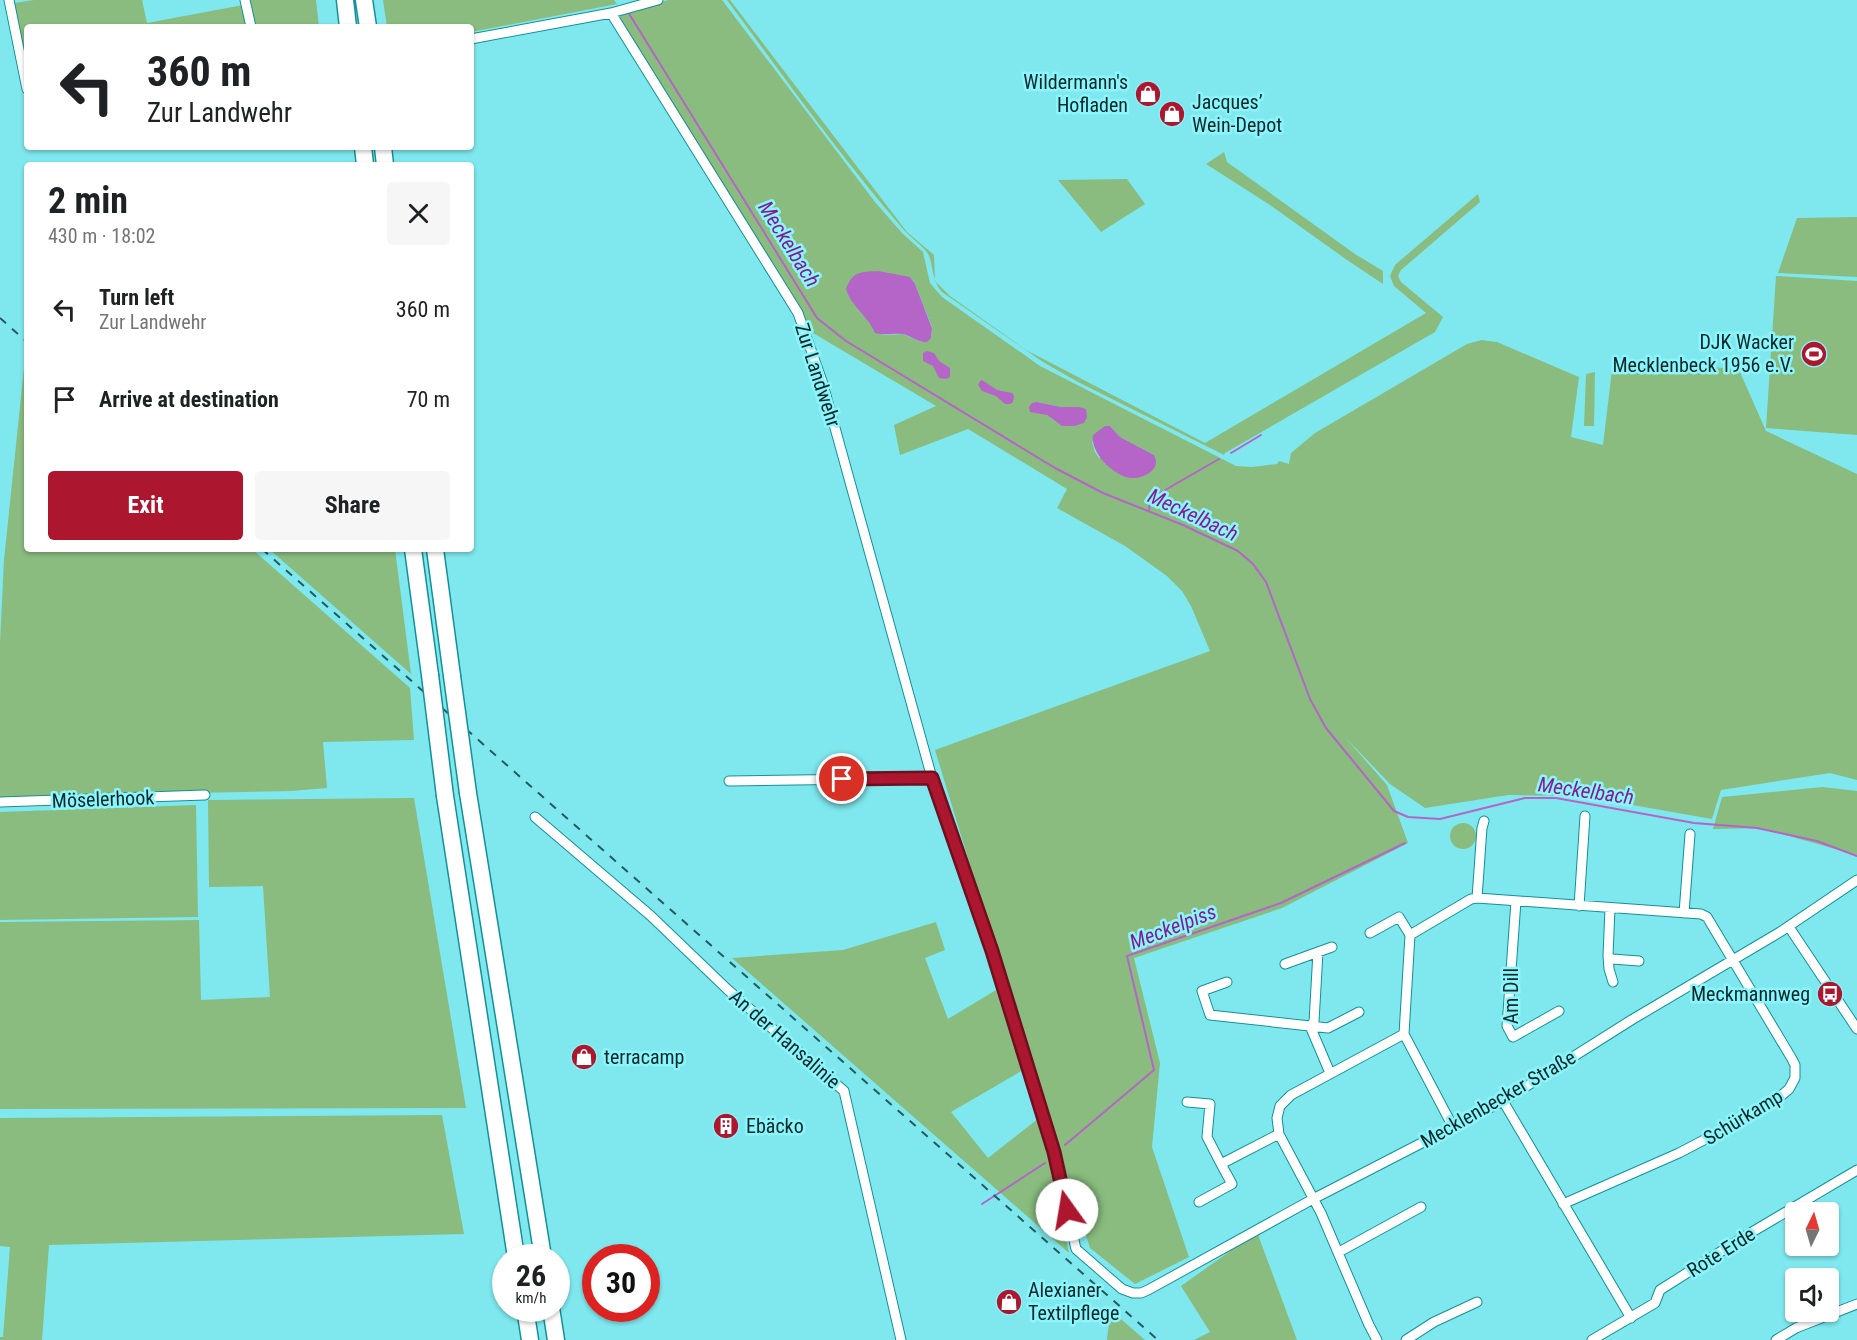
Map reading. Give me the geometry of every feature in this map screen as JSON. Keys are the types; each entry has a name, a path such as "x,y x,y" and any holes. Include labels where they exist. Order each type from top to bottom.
{"highway":[{"path":"345,0 348,24"},
{"path":"364,0 368,24"},
{"path":"413,552 445,796 514,1244"},
{"path":"435,552 468,793 541,1244"},
{"path":"527,1322 530,1340"},
{"path":"553,1322 556,1340"}],"street":[{"path":"9,0 24,74"},
{"path":"245,0 250,24"},
{"path":"474,38 614,12 658,0"},
{"name":"Zur Landwehr","path":"614,12 798,313 822,381 932,778 992,951 1054,1152 1076,1249 1117,1286 1126,1291"},
{"path":"729,781 932,778"},
{"name":"Möselerhook","path":"0,802 205,795"},
{"path":"1579,906 1585,816"},
{"name":"An der Hansalinie","path":"535,817 651,916 727,989 844,1091 901,1340"},
{"path":"1477,898 1484,821"},
{"path":"1684,913 1690,834"},
{"name":"Mecklenbecker Straße","path":"1126,1291 1141,1293 1148,1290 1313,1199 1503,1101 1633,1019 1789,927 1857,880"},
{"path":"1410,935 1471,898 1701,914 1707,918 1734,961"},
{"name":"Am Dill","path":"1516,902 1507,1026 1513,1037 1559,1011"},
{"path":"1610,908 1608,956 1613,982"},
{"path":"1370,933 1399,917 1410,935 1404,1034 1453,1127"},
{"path":"1789,927 1857,1029"},
{"path":"1285,964 1332,946"},
{"path":"1310,1026 1314,1022 1318,952"},
{"path":"1608,956 1612,959 1639,961"},
{"name":"Schürkamp","path":"1563,1204 1679,1153 1742,1120 1789,1089 1795,1078 1795,1065 1734,961"},
{"path":"1227,982 1202,991 1210,1015 1328,1028 1359,1012"},
{"path":"1310,1026 1330,1073"},
{"path":"1377,1340 1339,1252 1279,1134 1277,1118 1280,1106 1291,1095 1404,1034"},
{"path":"1503,1101 1631,1318"},
{"path":"1187,1102 1210,1104 1207,1137 1232,1184 1199,1202"},
{"path":"1221,1164 1279,1134"},
{"name":"Rote Erde","path":"1592,1340 1655,1303 1660,1290 1857,1170"},
{"path":"1339,1252 1421,1207"},
{"path":"1406,1340 1434,1322 1477,1302"},
{"path":"1776,1340 1796,1328 1857,1304"}],"green space":[{"path":"34,0 142,0 147,23 243,5 246,24 24,24 24,53 14,3"},
{"path":"249,0 316,0 319,24 254,24"},
{"path":"383,0 614,0 617,4 474,31 474,24 387,24"},
{"path":"668,0 722,0 875,202 902,233 923,252 930,283 942,297 1040,366 1236,466 1252,467 1277,464 1279,461 1289,464 1291,453 1315,433 1467,344 1482,340 1497,342 1579,377 1571,437 1603,445 1612,370 1656,360 1739,370 1766,431 1857,474 1857,780 1830,773 1721,790 1712,819 1581,796 1508,795 1425,808 1390,784 1344,736 1387,785 1408,843 1282,908 1134,958 1160,1063 1152,1147 1189,1257 1135,1284 1090,1248 935,750 1210,651 1191,606 1182,591 1167,576 1125,546 1057,508 1067,489 968,429 900,455 894,425 936,406 813,333 622,25 619,16 622,13","holes":["910,277 932,327 931,338 921,342 903,334 876,333 871,322","1038,402 1061,407 1079,407 1074,426 1067,426 1049,416","1110,426 1120,437 1154,455 1099,458 1092,442"]},
{"path":"727,0 730,0 907,232 934,255 935,279 926,251 903,229 857,173"},
{"path":"1224,152 1227,162 1355,254 1383,271 1383,284 1270,205 1206,164"},
{"path":"1127,179 1145,204 1101,232 1058,180"},
{"path":"1478,194 1480,202 1401,270 1398,276 1401,282 1443,317 1435,332 1224,455 1043,362 942,292 936,282 950,296 1026,350 1205,443 1426,313 1394,286 1390,276 1395,265"},
{"path":"1857,217 1857,277 1778,273 1797,218"},
{"name":"DJK Wacker Mecklenbeck 1956 e.V.","path":"1776,276 1857,281 1857,435 1766,428"},
{"path":"24,368 24,552 255,552 410,688 414,740 323,742 327,788 291,791 0,797 0,643 4,560"},
{"path":"1595,372 1594,426 1584,426 1586,374"},
{"path":"272,552 395,552 411,674"},
{"path":"1822,787 1857,791 1857,855 1760,828 1713,829 1722,797"},
{"path":"414,798 466,1108 0,1109 0,922 199,920 201,1000 270,997 263,886 209,887 208,800"},
{"path":"196,805 198,917 0,920 0,812"},
{"path":"1463,823 1472,827 1476,836 1472,845 1463,849 1454,845 1450,836 1454,827"},
{"path":"936,922 945,950 925,958 948,1019 996,990 1023,1070 951,1112 988,1158 1039,1118 1069,1253 732,958 843,950"},
{"path":"442,1115 464,1234 49,1245 42,1340 0,1340 0,1337 3,1337 10,1247 0,1246 0,1118"},
{"path":"1257,1232 1297,1340 1194,1340 1210,1332 1181,1286"},
{"path":"1114,1313 1145,1340 1107,1340 1109,1322"}],"shaded area":[{"path":"878,271 910,277 915,284 932,328 931,338 927,342 902,334 875,333 852,301 846,289 851,279 862,272"},
{"path":"927,351 934,353 939,361 950,368 950,377 939,378 933,366 923,361 923,353"},
{"path":"982,380 997,390 1012,393 1013,402 1005,404 996,396 982,391 978,385"},
{"path":"1032,403 1086,409 1087,417 1084,423 1062,426 1047,415 1030,412 1029,407"},
{"path":"1105,426 1110,426 1120,437 1154,455 1156,460 1153,469 1140,477 1130,478 1110,468 1099,456 1093,442 1093,435"}],"waterway":[{"name":"Meckelbach","path":"628,12 817,318 846,341 1055,468 1103,493 1183,525 1238,551 1253,564 1266,582 1310,699 1326,728 1394,811 1408,817 1440,819 1525,798 1556,798 1694,823 1757,828 1817,841 1857,856"},
{"path":"1231,453 1261,435"},
{"path":"1149,510 1153,497 1219,459"},
{"name":"Meckelpiss","path":"1065,1145 1154,1070 1127,956 1281,903 1405,843"},
{"name":"Meckelpiss","path":"982,1204 1045,1163"}],"railway":[{"path":"0,318 24,339"},
{"path":"265,552 1158,1340"}],"place":[{"name":"Wildermann's Hofladen","path":"1148,94"},
{"name":"Jacques’ Wein-Depot","path":"1172,114"},
{"name":"DJK Wacker Mecklenbeck 1956 e.V.","path":"1814,354"},
{"name":"Meckmannweg","path":"1830,994"},
{"name":"terracamp","path":"584,1057"},
{"name":"Ebäcko","path":"726,1126"},
{"name":"Alexianer Textilpflege","path":"1009,1302"}],"route":[{"path":"842,779 932,778 992,951 1054,1152 1067,1210"}]}
